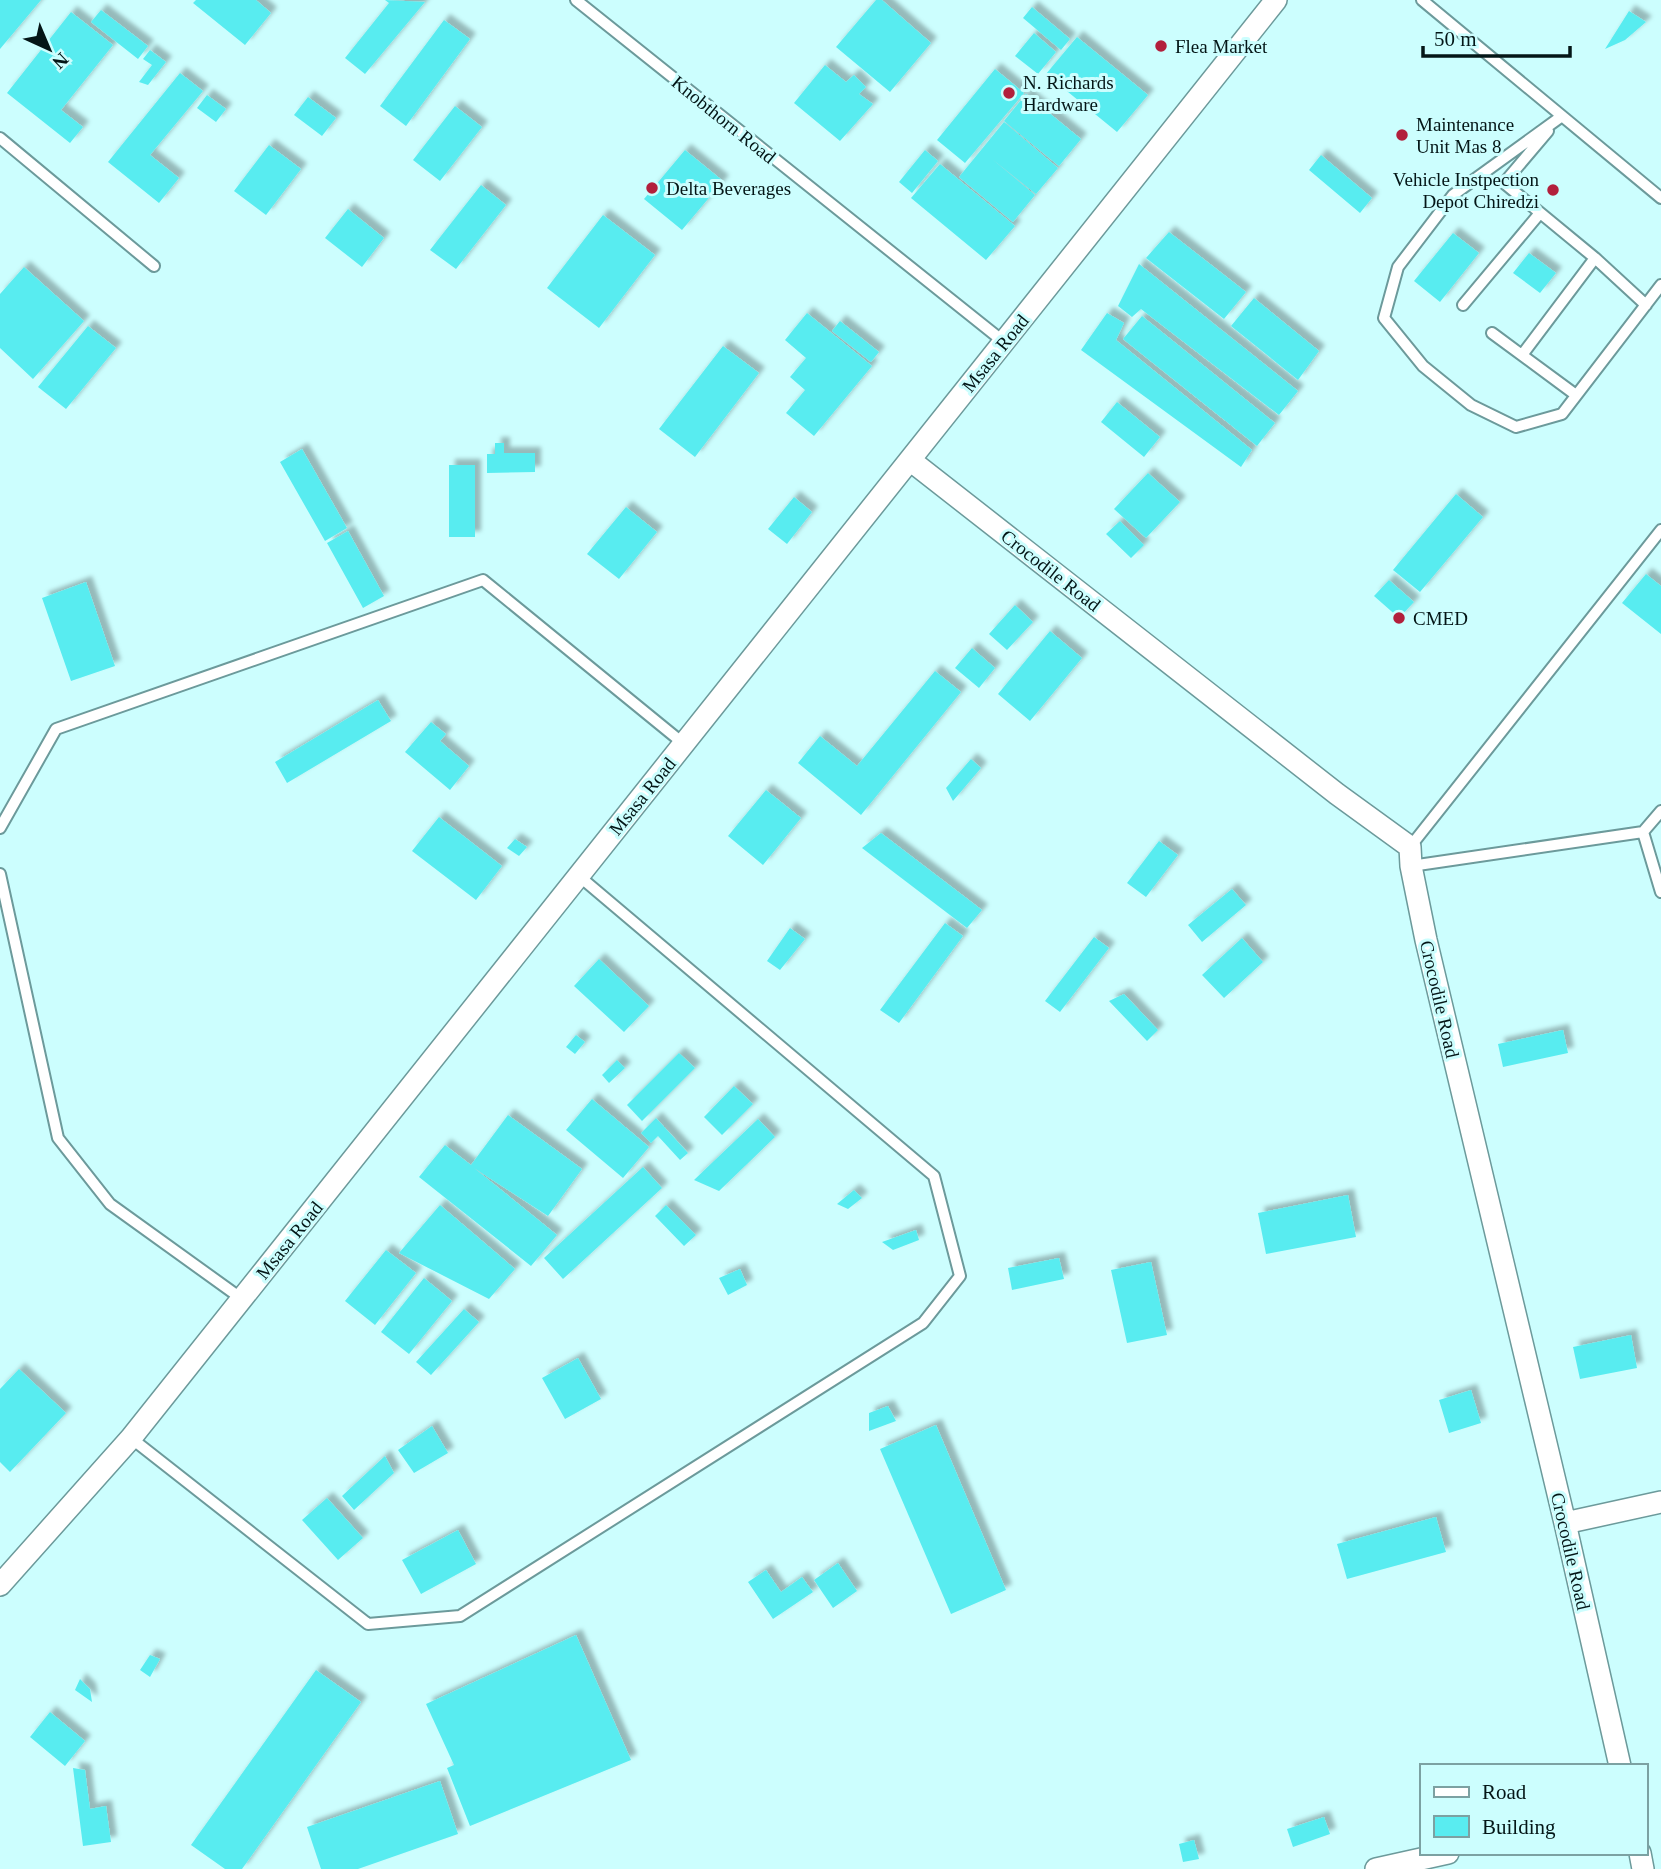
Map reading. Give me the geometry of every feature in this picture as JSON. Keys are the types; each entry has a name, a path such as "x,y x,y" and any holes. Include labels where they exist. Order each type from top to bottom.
{"street":[{"name":"Msasa Road","path":"0,1585 131,1438 1276,0"},
{"name":"Crocodile Road","path":"910,460 1337,794 1411,857 1426,940 1620,1764"},
{"path":"1565,1523 1661,1502"},
{"path":"1376,1869 1439,1855"}],"lane":[{"name":"Knobthorn Road","path":"576,0 1003,342"},
{"path":"1422,0 1661,198"},
{"path":"1562,116 1504,183 1595,258 1646,305"},
{"path":"1562,116 1453,195 1398,267 1384,318 1423,366 1471,405 1516,427 1562,414 1661,285"},
{"path":"0,138 154,266"},
{"path":"1463,305 1540,214"},
{"path":"1522,355 1595,258"},
{"path":"1492,332 1576,395"},
{"path":"1411,857 1661,530"},
{"path":"0,828 55,729 483,580 684,744"},
{"path":"1411,857 1643,832 1661,811"},
{"path":"1643,832 1661,892"},
{"path":"0,874 58,1138 110,1204 242,1299"},
{"path":"131,1438 368,1624 460,1616 922,1323 930,1314 960,1276 934,1176 579,876"}],"building":[{"path":"0,0 41,0 0,49"},
{"path":"196,0 256,0 271,13 245,45 193,3"},
{"path":"385,0 425,2 365,74 345,58 389,3"},
{"path":"876,0 882,0 931,43 890,92 836,47"},
{"path":"1032,7 1070,39 1061,50 1023,18"},
{"path":"101,10 148,46 138,59 91,22"},
{"path":"1629,11 1646,22 1625,40 1605,49"},
{"path":"71,12 113,45 61,110 83,127 70,143 7,93"},
{"path":"444,20 470,39 406,126 380,106"},
{"path":"1034,33 1056,52 1038,74 1015,56"},
{"path":"1077,37 1148,95 1117,132 1046,74"},
{"path":"150,50 166,62 148,85 139,82 152,65 143,59"},
{"path":"825,65 846,82 854,75 866,87 859,94 873,104 840,141 794,103"},
{"path":"995,69 1024,93 965,163 937,140"},
{"path":"180,73 203,91 150,155 179,178 159,203 108,162"},
{"path":"1026,94 1081,139 1059,166 1004,121"},
{"path":"207,95 226,109 216,122 197,108"},
{"path":"308,97 336,118 322,136 294,115"},
{"path":"455,106 482,127 440,181 413,160"},
{"path":"1004,122 1058,168 1036,194 992,159 1035,195 1013,222 959,177"},
{"path":"269,145 301,169 266,215 234,191"},
{"path":"685,150 723,181 682,230 644,199"},
{"path":"925,150 938,161 912,193 899,182"},
{"path":"1321,155 1372,198 1360,213 1309,170"},
{"path":"940,164 1015,226 986,260 911,198"},
{"path":"481,185 506,205 456,269 430,250"},
{"path":"348,209 384,238 362,267 325,238"},
{"path":"603,215 655,255 599,328 547,288"},
{"path":"1169,232 1246,292 1224,319 1146,258"},
{"path":"1453,233 1479,253 1440,302 1414,281"},
{"path":"1529,253 1556,273 1540,293 1513,273"},
{"path":"1139,264 1298,391 1279,415 1141,309 1132,317 1118,306"},
{"path":"24,267 84,321 33,379 0,348 0,294"},
{"path":"1254,298 1319,351 1298,380 1231,326"},
{"path":"807,313 872,366 814,436 786,413 805,390 790,377 806,358 785,340"},
{"path":"1107,313 1124,323 1116,340 1252,450 1241,467 1081,350"},
{"path":"1142,316 1275,423 1257,446 1123,339"},
{"path":"840,321 879,352 871,362 832,331"},
{"path":"88,326 116,348 66,409 38,387"},
{"path":"723,346 759,373 695,457 659,429"},
{"path":"1117,402 1160,437 1144,457 1101,422"},
{"path":"495,443 504,443 504,453 535,453 535,472 487,473 487,454 495,454"},
{"path":"302,449 347,528 325,541 280,462"},
{"path":"449,465 475,465 475,537 449,537"},
{"path":"1148,473 1180,502 1146,538 1114,509"},
{"path":"1456,494 1483,517 1420,592 1393,570"},
{"path":"794,497 812,512 787,544 768,529"},
{"path":"626,507 657,532 619,579 587,554"},
{"path":"1120,521 1144,545 1131,558 1106,534"},
{"path":"348,531 384,596 363,608 327,543"},
{"path":"1646,574 1661,586 1661,634 1622,603"},
{"path":"1389,580 1414,602 1399,618 1374,596"},
{"path":"86,582 115,666 71,681 42,598"},
{"path":"1015,605 1033,622 1007,650 989,634"},
{"path":"1050,631 1082,658 1030,721 998,694"},
{"path":"972,648 995,668 979,688 955,668"},
{"path":"935,671 961,692 861,815 798,763 820,736 857,766"},
{"path":"378,700 391,721 287,783 275,762"},
{"path":"431,722 446,734 440,741 469,766 450,790 405,752"},
{"path":"971,759 981,768 953,801 946,788"},
{"path":"766,790 801,818 763,865 728,836"},
{"path":"439,817 502,866 476,900 412,851"},
{"path":"881,833 982,910 967,928 862,848"},
{"path":"515,839 527,847 519,856 507,848"},
{"path":"1159,841 1178,855 1146,897 1127,883"},
{"path":"1232,889 1246,905 1202,942 1188,925"},
{"path":"945,923 963,936 899,1023 880,1010"},
{"path":"790,928 805,939 780,970 767,961"},
{"path":"1094,937 1109,948 1060,1012 1045,1001"},
{"path":"1242,938 1263,962 1224,998 1202,975"},
{"path":"599,959 649,1006 624,1032 574,986"},
{"path":"1124,994 1158,1030 1147,1041 1109,1001"},
{"path":"1563,1030 1568,1053 1503,1067 1498,1044"},
{"path":"576,1035 585,1042 575,1054 566,1047"},
{"path":"679,1053 695,1068 642,1121 627,1105"},
{"path":"617,1060 625,1068 609,1083 602,1075"},
{"path":"734,1086 753,1104 722,1135 704,1117"},
{"path":"592,1099 649,1147 623,1178 566,1130"},
{"path":"508,1115 582,1169 548,1216 474,1168 557,1235 531,1266 419,1177 445,1145 471,1165"},
{"path":"656,1118 688,1153 680,1160 658,1136 651,1143 641,1133"},
{"path":"758,1119 775,1137 719,1191 694,1180"},
{"path":"643,1167 662,1188 563,1279 544,1258"},
{"path":"854,1190 862,1198 848,1209 837,1204"},
{"path":"1348,1195 1356,1237 1266,1254 1258,1213"},
{"path":"440,1205 515,1269 489,1299 399,1253"},
{"path":"666,1205 696,1235 684,1246 655,1216"},
{"path":"916,1230 919,1240 893,1250 882,1242"},
{"path":"386,1250 416,1273 375,1325 345,1301"},
{"path":"1059,1258 1064,1279 1012,1290 1008,1268"},
{"path":"1151,1262 1167,1335 1127,1343 1111,1270"},
{"path":"740,1269 747,1285 728,1295 719,1278"},
{"path":"424,1278 452,1301 409,1354 381,1332"},
{"path":"464,1309 479,1322 431,1375 416,1362"},
{"path":"1631,1335 1637,1368 1580,1379 1573,1347"},
{"path":"578,1358 601,1399 565,1419 542,1378"},
{"path":"19,1369 66,1413 10,1472 0,1462 0,1389"},
{"path":"1471,1390 1481,1423 1449,1433 1439,1400"},
{"path":"888,1406 896,1421 869,1431 869,1413"},
{"path":"936,1425 1006,1590 951,1614 880,1449"},
{"path":"432,1426 448,1453 414,1473 398,1450"},
{"path":"385,1456 394,1473 354,1510 342,1496"},
{"path":"327,1498 363,1538 338,1560 302,1520"},
{"path":"1436,1517 1446,1552 1347,1579 1337,1544"},
{"path":"458,1530 476,1564 421,1594 402,1560"},
{"path":"838,1563 857,1591 833,1608 814,1580"},
{"path":"766,1570 781,1592 802,1577 813,1592 773,1619 748,1582"},
{"path":"576,1635 631,1760 470,1826 447,1768 454,1765 426,1704"},
{"path":"150,1655 160,1659 150,1677 140,1670"},
{"path":"316,1670 361,1702 242,1869 225,1869 191,1845"},
{"path":"80,1679 90,1689 92,1702 75,1690"},
{"path":"50,1712 85,1741 65,1766 30,1737"},
{"path":"73,1768 85,1770 90,1809 106,1806 111,1842 83,1846"},
{"path":"440,1781 458,1834 358,1869 321,1869 307,1827"},
{"path":"1324,1817 1330,1834 1293,1847 1287,1829"},
{"path":"1194,1840 1199,1859 1183,1862 1179,1844"}],"place":[{"name":"Flea Market","path":"1161,46"},
{"name":"N. Richards Hardware","path":"1009,93"},
{"name":"Maintenance Unit Mas 8","path":"1402,135"},
{"name":"Delta Beverages","path":"652,188"},
{"name":"Vehicle Instpection Depot Chiredzi","path":"1553,190"},
{"name":"CMED","path":"1399,618"}]}
